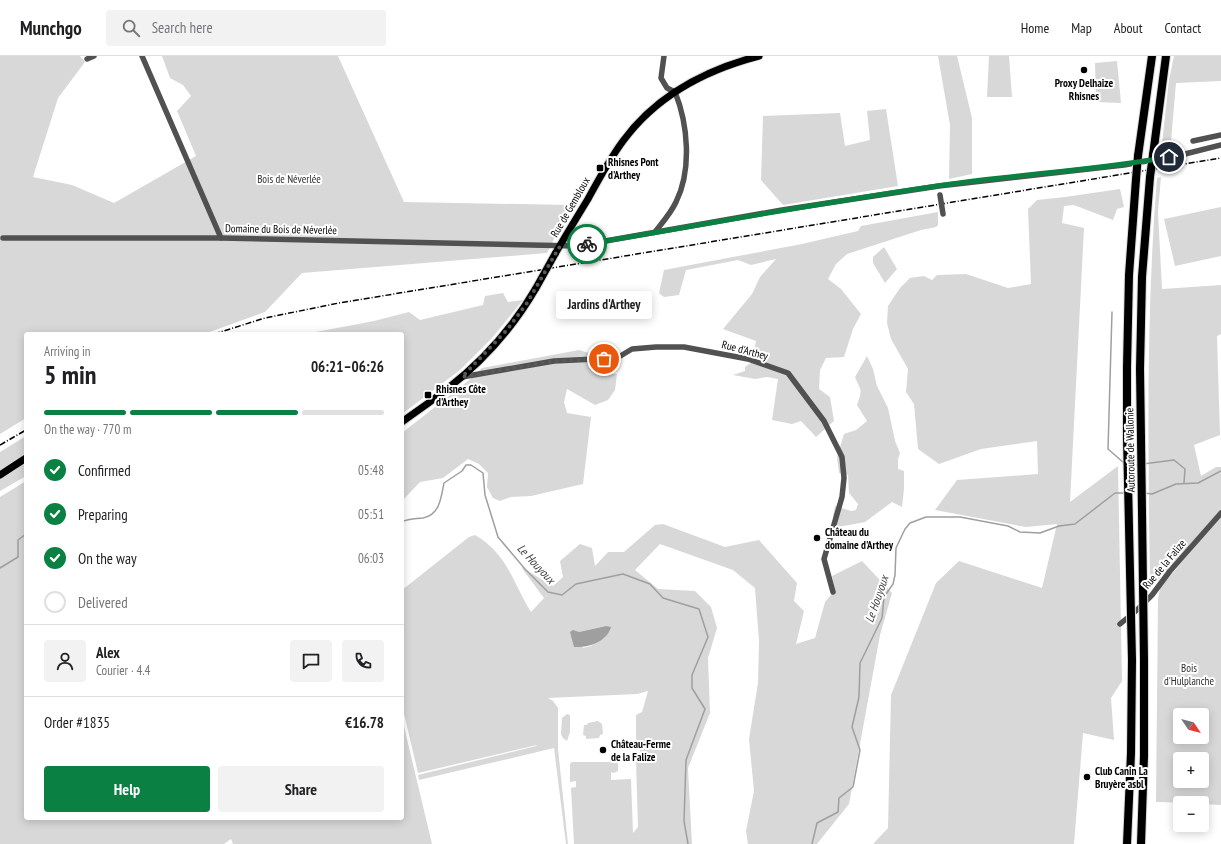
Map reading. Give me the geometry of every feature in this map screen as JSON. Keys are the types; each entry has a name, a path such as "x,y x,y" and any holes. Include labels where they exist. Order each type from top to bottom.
{"highway":[{"name":"Autoroute de Wallonie","path":"1127,844 1131,753 1132,660 1127,438 1129,275 1138,156 1152,56"},
{"name":"Autoroute de Wallonie","path":"1141,844 1144,756 1140,369 1142,277 1152,155 1166,56"}],"main road":[{"name":"Rue de Gembloux","path":"404,421 462,377 507,330 527,303 605,168 623,141 642,119 675,92 694,80 712,71 759,56"},
{"path":"0,475 24,459"}],"street":[{"path":"87,59 94,56"},
{"path":"142,56 221,238"},
{"path":"655,232 676,203 683,184 687,157 684,126 675,92 667,88 660,78 664,56"},
{"path":"1193,141 1221,135"},
{"name":"Domaine du Bois de Néverlée","path":"2,238 221,238 577,246 782,210 939,186 1124,165 1181,155 1221,145"},
{"path":"939,186 943,214"},
{"name":"Rue d'Arthey","path":"462,377 554,361 617,358 632,349 656,347 684,347 748,359 788,374 824,421 842,458 844,478 842,498 824,559 833,592"},
{"name":"Rue de la Falize","path":"1120,624 1152,595 1170,571 1221,513"}],"green space":[{"name":"Bois de Néverlée","path":"0,56 80,56 85,62 58,98 33,177 72,185 114,203 196,156 177,111 191,96 183,85 170,78 162,56 338,56 404,202 571,205 547,253 302,273 265,312 210,332 24,332 24,419 0,434"},
{"path":"938,56 957,56 972,118 972,174 949,179 950,125"},
{"path":"989,56 1009,56 1012,97 987,97"},
{"path":"1174,56 1221,56 1221,81 1176,83 1170,153 1161,153 1169,80"},
{"path":"1117,61 1121,103 1096,102 1095,63"},
{"path":"886,109 898,186 783,205 761,180 763,116 840,113 845,146 870,140 867,111"},
{"path":"1161,177 1158,212 1162,289 1221,285 1221,334 1217,336 1220,435 1194,445 1201,476 1216,467 1221,467 1221,509 1154,585 1150,585 1148,432 1149,330 1153,229 1157,178"},
{"path":"1120,189 1124,207 1117,209 1113,220 1074,205 1064,206 1062,223 1084,228 1070,502 1118,466 1122,681 1111,698 1114,740 1083,733 1074,844 873,844 888,828 891,695 936,583 959,561 1042,588 1057,524 1026,527 935,510 957,480 1038,474 1037,441 981,449 939,464 918,449 914,404 906,392 908,369 891,339 887,323 888,306 900,288 910,278 924,276 932,280 937,275 966,274 1008,288 1031,284 1028,209 1037,200"},
{"path":"1221,207 1221,256 1175,266 1164,219"},
{"path":"938,212 938,225 936,227 921,230 847,254 836,264 828,279 841,289 861,314 853,329 844,357 826,358 820,370 819,389 830,397 834,421 816,437 801,421 792,424 772,420 778,379 767,377 755,379 733,375 745,371 745,367 752,362 756,341 723,329 752,294 760,277 776,259 751,265 738,260 686,270 679,295 664,297 659,293 664,270 802,244 858,231 861,226"},
{"path":"884,247 897,269 885,283 873,263 873,257"},
{"path":"503,293 508,302 523,300 492,338 460,370 404,412 404,332 316,332 374,321 409,312 420,320 483,305 485,296"},
{"path":"579,350 596,355 604,374 617,374 615,390 608,400 595,405 567,389 564,402 567,413 591,417 583,484 531,496 511,497 500,501 493,498 487,487 488,473 479,464 468,459 443,478 420,482 404,499 404,431 468,381 482,368"},
{"path":"867,356 873,369 877,386 888,408 895,441 900,453 898,459 898,469 904,471 902,507 892,502 865,522 838,527 833,516 835,506 851,511 856,510 858,504 849,493 848,475 839,473 837,457 844,434 856,430 867,421 857,405 860,390 855,377"},
{"path":"24,437 24,456 0,471 0,452"},
{"path":"24,463 24,477 0,491 0,479"},
{"path":"24,482 24,820 404,820 404,726 432,844 233,844 231,839 224,844 0,844 0,497"},
{"name":"Bois d'Hulplanche","path":"1221,516 1221,805 1209,804 1209,796 1173,796 1173,802 1156,802 1158,599 1160,588"},
{"path":"663,524 725,547 759,540 797,583 794,601 804,611 796,644 815,638 825,602 835,590 832,576 862,561 892,593 880,635 849,804 817,844 748,844 746,831 754,791 749,739 758,683 759,641 755,588 733,570 660,544 635,570 658,589 695,591 711,607 717,628 708,658 710,713 688,768 692,844 574,844 571,788 576,787 576,781 570,782 570,764 572,762 610,762 610,757 618,757 618,771 614,773 611,772 611,780 631,779 633,833 638,827 636,760 639,754 640,744 636,739 636,715 642,712 648,691 637,694 548,698 553,701 558,708 558,749 568,844 566,844 554,748 419,780 418,775 537,745 418,773 404,714 404,588 469,537 475,535 486,542 502,560 531,612 544,598 521,567 553,586 563,577 560,561 580,544 592,548 595,566 608,552 624,552 655,525","holes":["606,626 604,638 591,646 583,648 579,632"]},
{"path":"567,714 570,715 570,732 567,741 561,734 562,718"},
{"path":"598,721 602,724 603,734 600,735 599,738 586,739 586,736 583,735 584,725"}],"shaded area":[{"path":"606,626 611,627 606,637 591,645 574,647 570,632 573,630 579,632"}],"waterway":[{"path":"1112,312 1108,449 1124,463"},
{"path":"1143,464 1174,460 1185,469 1184,483"},
{"path":"1130,464 1138,465"},
{"name":"Le Houyoux","path":"404,521 410,519 423,518 433,513 439,505 444,483 462,471 466,465 471,465 483,473 485,495 498,537 525,569 548,592 562,595 576,584 623,574 650,584 663,598 699,609 708,637 692,675 692,688 705,709 686,760 684,821 688,844"},
{"name":"Le Houyoux","path":"1144,493 1152,494 1176,484 1198,483 1221,471"},
{"name":"Le Houyoux","path":"812,844 817,823 838,812 839,798 853,787 860,750 852,727 859,697 860,663 882,618 884,597 893,584 895,575 896,548 905,529 910,523 926,517 960,517 1008,526 1020,532 1040,533 1059,526 1075,524 1115,493 1126,493"},
{"name":"Le Houyoux","path":"0,568 18,557 18,540 24,536"}],"railway":[{"path":"220,332 265,318 339,303 1221,158"},
{"path":"0,445 24,431"}],"way so far":[{"path":"587,244 577,246 560,246 527,303 507,330 462,377 554,361 604,359"}],"place":[{"name":"Proxy Delhaize Rhisnes","path":"1084,70"},
{"name":"Rhisnes Pont d'Arthey","path":"600,168"},
{"name":"Jardins d'Arthey","path":"604,359"},
{"name":"Rhisnes Côte d'Arthey","path":"428,395"},
{"name":"Château du domaine d'Arthey","path":"817,538"},
{"name":"Château-Ferme de la Falize","path":"603,750"},
{"name":"Club Canin La Bruyère asbl","path":"1087,777"}],"route":[{"path":"587,244 782,210 970,181 1124,165 1169,157"}]}
